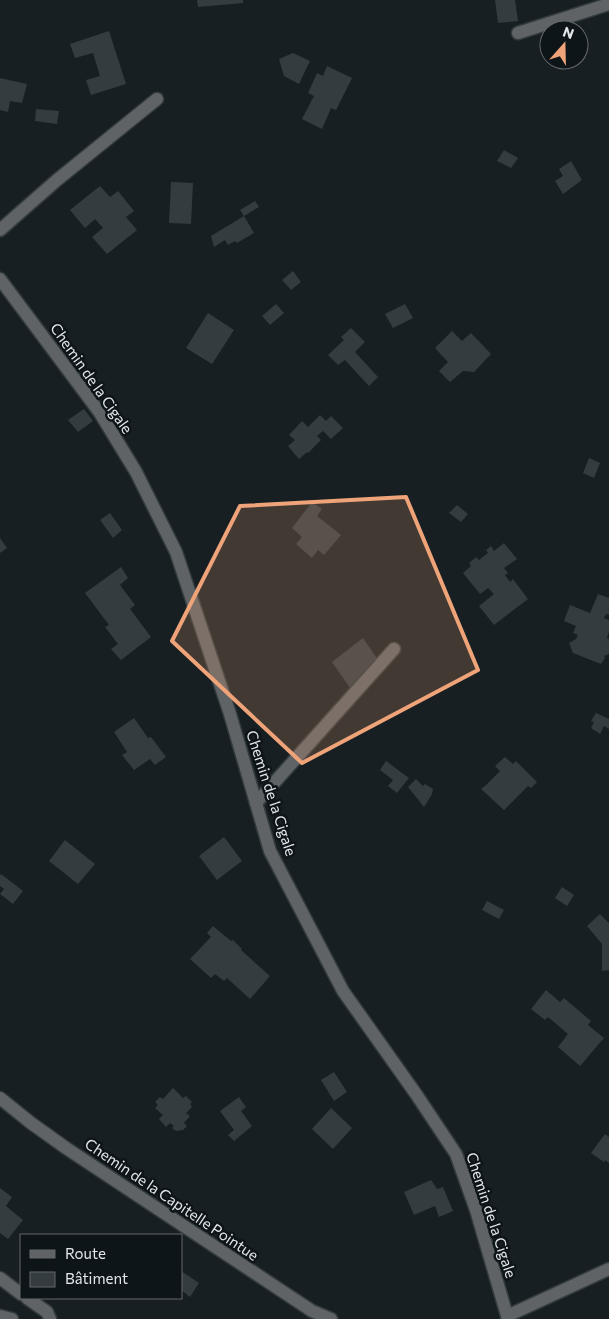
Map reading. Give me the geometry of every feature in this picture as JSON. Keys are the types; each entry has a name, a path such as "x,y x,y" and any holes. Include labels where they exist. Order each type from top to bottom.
{"street":[{"path":"518,34 609,4"},
{"path":"0,230 57,180 157,99"},
{"name":"Chemin de la Cigale","path":"0,279 100,413 136,472 176,552 230,714 270,851 342,991 416,1094 456,1154 476,1210 507,1318"},
{"path":"256,803 394,649"},
{"name":"Chemin de la Capitelle Pointue","path":"0,1098 66,1148 312,1311 331,1319"},
{"path":"507,1318 609,1269"},
{"path":"0,1278 20,1293"},
{"path":"28,1299 47,1312 50,1319"},
{"path":"0,1316 12,1319"}],"highlighted area":[{"path":"406,497 478,670 302,763 172,641 240,506"}],"building":[{"path":"197,0 243,0 243,3 198,7"},
{"path":"495,0 515,0 518,21 498,23"},
{"path":"109,31 126,84 91,95 86,80 100,76 93,53 75,58 70,44"},
{"path":"293,53 310,61 299,84 284,76 279,59"},
{"path":"327,66 352,78 336,110 331,108 322,129 302,119 314,96 308,93 317,73 323,76"},
{"path":"0,78 27,84 22,103 10,101 8,112 0,110"},
{"path":"36,109 59,111 57,124 35,121"},
{"path":"504,150 518,158 511,168 497,161"},
{"path":"571,161 582,180 563,194 555,181 563,176 559,169"},
{"path":"171,182 193,183 191,224 169,223"},
{"path":"100,186 110,197 118,191 134,211 126,217 137,230 107,254 92,237 103,228 95,219 85,228 70,210"},
{"path":"255,201 259,207 244,216 240,210"},
{"path":"244,216 254,233 237,243 235,241 228,245 225,240 214,247 211,236"},
{"path":"293,271 301,282 291,290 282,280"},
{"path":"276,304 284,313 270,325 262,316"},
{"path":"405,304 413,318 393,328 385,314"},
{"path":"208,313 234,330 212,364 186,348"},
{"path":"351,328 365,342 355,352 378,377 369,386 345,360 338,365 328,355 344,340 341,337"},
{"path":"452,331 462,341 471,333 491,354 474,372 463,371 450,382 439,371 448,362 435,348"},
{"path":"84,409 93,421 78,432 68,420"},
{"path":"320,415 326,421 331,416 343,428 331,439 323,431 317,436 321,440 299,459 288,446 295,440 289,435 302,421 308,427"},
{"path":"589,458 600,463 594,478 583,473"},
{"path":"312,502 322,509 317,516 341,535 324,555 318,550 312,558 296,544 302,537 292,528"},
{"path":"457,505 468,514 461,522 449,513"},
{"path":"110,513 122,530 113,538 100,520"},
{"path":"0,538 7,548 0,553"},
{"path":"504,543 517,559 504,568 508,573 505,575 510,582 513,579 528,599 494,625 479,606 494,594 488,588 480,594 463,573 471,566 469,563 476,557 479,560 488,553 486,550 491,546 494,551"},
{"path":"121,567 128,578 120,585 135,605 130,609 151,637 121,660 111,649 118,644 105,627 109,625 85,593"},
{"path":"598,594 609,598 609,615 606,614 604,618 609,620 607,638 609,639 609,654 604,656 605,658 601,664 573,653 569,643 576,639 578,635 573,633 576,626 564,621 570,605 590,613"},
{"path":"363,638 378,660 350,688 332,662"},
{"path":"596,713 609,719 609,729 604,726 600,734 591,728 594,722 591,721"},
{"path":"134,718 148,738 151,737 166,757 155,765 150,759 134,770 122,755 127,752 114,732"},
{"path":"505,757 513,764 516,761 537,782 531,788 528,786 504,810 481,789 500,771 495,766"},
{"path":"386,761 409,778 397,793 388,786 393,780 380,770"},
{"path":"416,779 423,786 425,784 433,789 424,807 408,787"},
{"path":"224,837 242,861 217,880 199,856"},
{"path":"65,840 95,864 78,884 49,861"},
{"path":"1,874 23,891 13,904 0,894 4,889 0,886"},
{"path":"562,887 574,895 567,906 555,898"},
{"path":"487,901 504,910 499,919 482,910"},
{"path":"600,914 609,923 609,970 602,971 602,944 587,926"},
{"path":"213,926 231,941 233,940 241,950 270,976 250,999 227,978 224,981 215,974 211,978 190,959 211,937 207,933"},
{"path":"546,990 560,1002 564,998 591,1021 588,1025 604,1038 580,1066 558,1047 568,1034 548,1017 545,1020 531,1009"},
{"path":"334,1072 347,1092 334,1101 321,1080"},
{"path":"173,1088 183,1098 186,1096 192,1102 190,1104 192,1107 186,1113 190,1116 184,1123 187,1126 183,1130 176,1131 170,1123 166,1127 159,1119 163,1115 155,1108 158,1105 155,1102 160,1097 163,1099"},
{"path":"239,1097 246,1107 241,1111 252,1126 234,1141 228,1135 234,1130 220,1111"},
{"path":"331,1108 352,1128 333,1149 312,1129"},
{"path":"605,1134 609,1137 609,1163 605,1160 604,1162 591,1153"},
{"path":"431,1180 437,1189 443,1187 453,1211 439,1217 435,1206 414,1215 404,1192"},
{"path":"0,1188 12,1197 6,1206 23,1220 8,1239 0,1233"},
{"path":"182,1272 199,1283 190,1297 182,1291"}]}
